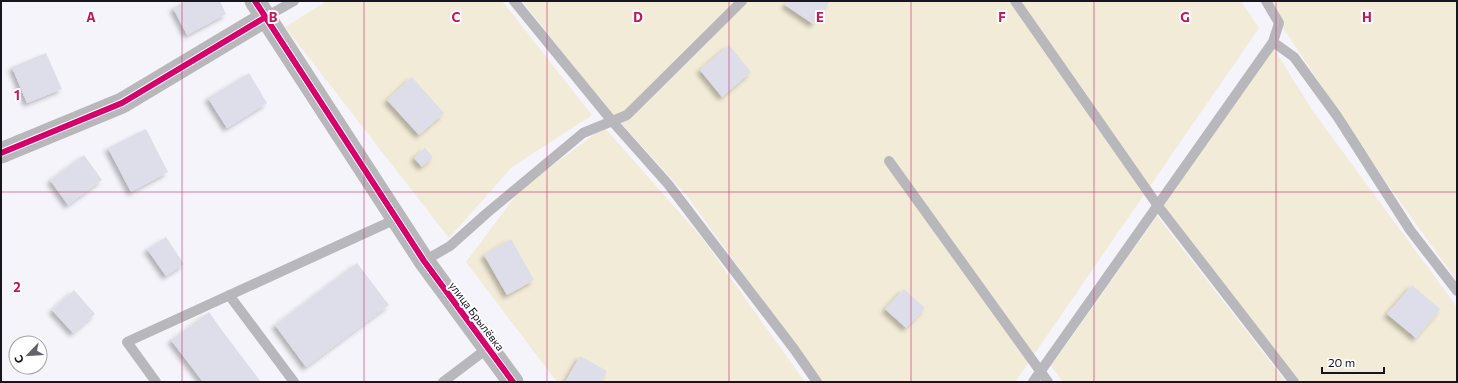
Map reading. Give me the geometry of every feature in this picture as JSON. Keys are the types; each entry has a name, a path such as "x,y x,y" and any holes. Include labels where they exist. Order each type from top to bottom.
{"street":[{"path":"1,153 122,103 259,9"},
{"name":"улица Брылёвка","path":"259,9 424,261 513,382"}],"lane":[{"path":"259,9 294,1"},
{"path":"514,1 612,121 668,184 794,349 817,382"},
{"path":"424,261 450,246 583,133 627,115 742,1"},
{"path":"1015,1 1158,206 1294,382"},
{"path":"1033,382 1273,42 1279,23 1266,1"},
{"path":"1273,42 1294,57 1337,116 1410,230 1457,291"},
{"path":"889,161 1048,382"},
{"path":"156,382 127,342 396,219"},
{"path":"229,295 294,382"},
{"path":"443,382 488,348"}],"shaded area":[{"path":"327,1 502,1 592,115 512,167 449,238 285,27"},
{"path":"522,1 1241,1 1259,28 1015,382 822,382 687,196 604,104"},
{"path":"1265,1 1457,1 1457,281 1386,182"},
{"path":"1273,47 1312,110 1457,307 1457,382 1296,382 1163,206"},
{"path":"604,127 702,238 805,382 557,382 466,262 520,190"},
{"path":"1157,216 1286,382 1063,382 1051,366"}],"building":[{"path":"186,1 220,1 226,14 187,35 173,8"},
{"path":"788,1 830,1 813,24 785,5"},
{"path":"729,45 751,72 722,97 700,70"},
{"path":"46,53 62,89 27,103 12,67"},
{"path":"249,73 267,103 227,128 208,98"},
{"path":"412,77 444,113 419,135 387,100"},
{"path":"146,129 168,172 131,192 108,148"},
{"path":"425,148 433,157 422,167 414,158"},
{"path":"84,155 102,180 68,205 50,180"},
{"path":"166,237 184,264 166,276 147,249"},
{"path":"511,239 534,280 507,295 484,255"},
{"path":"357,263 389,305 306,367 275,325"},
{"path":"1412,285 1440,309 1416,338 1387,314"},
{"path":"904,289 925,308 906,328 885,309"},
{"path":"74,290 95,314 73,333 52,310"},
{"path":"209,312 261,382 203,382 171,340"},
{"path":"580,356 607,371 600,382 565,382"}],"cycle path":[{"path":"255,1 424,261 513,382"},
{"path":"1,153 122,103 264,18"}]}
